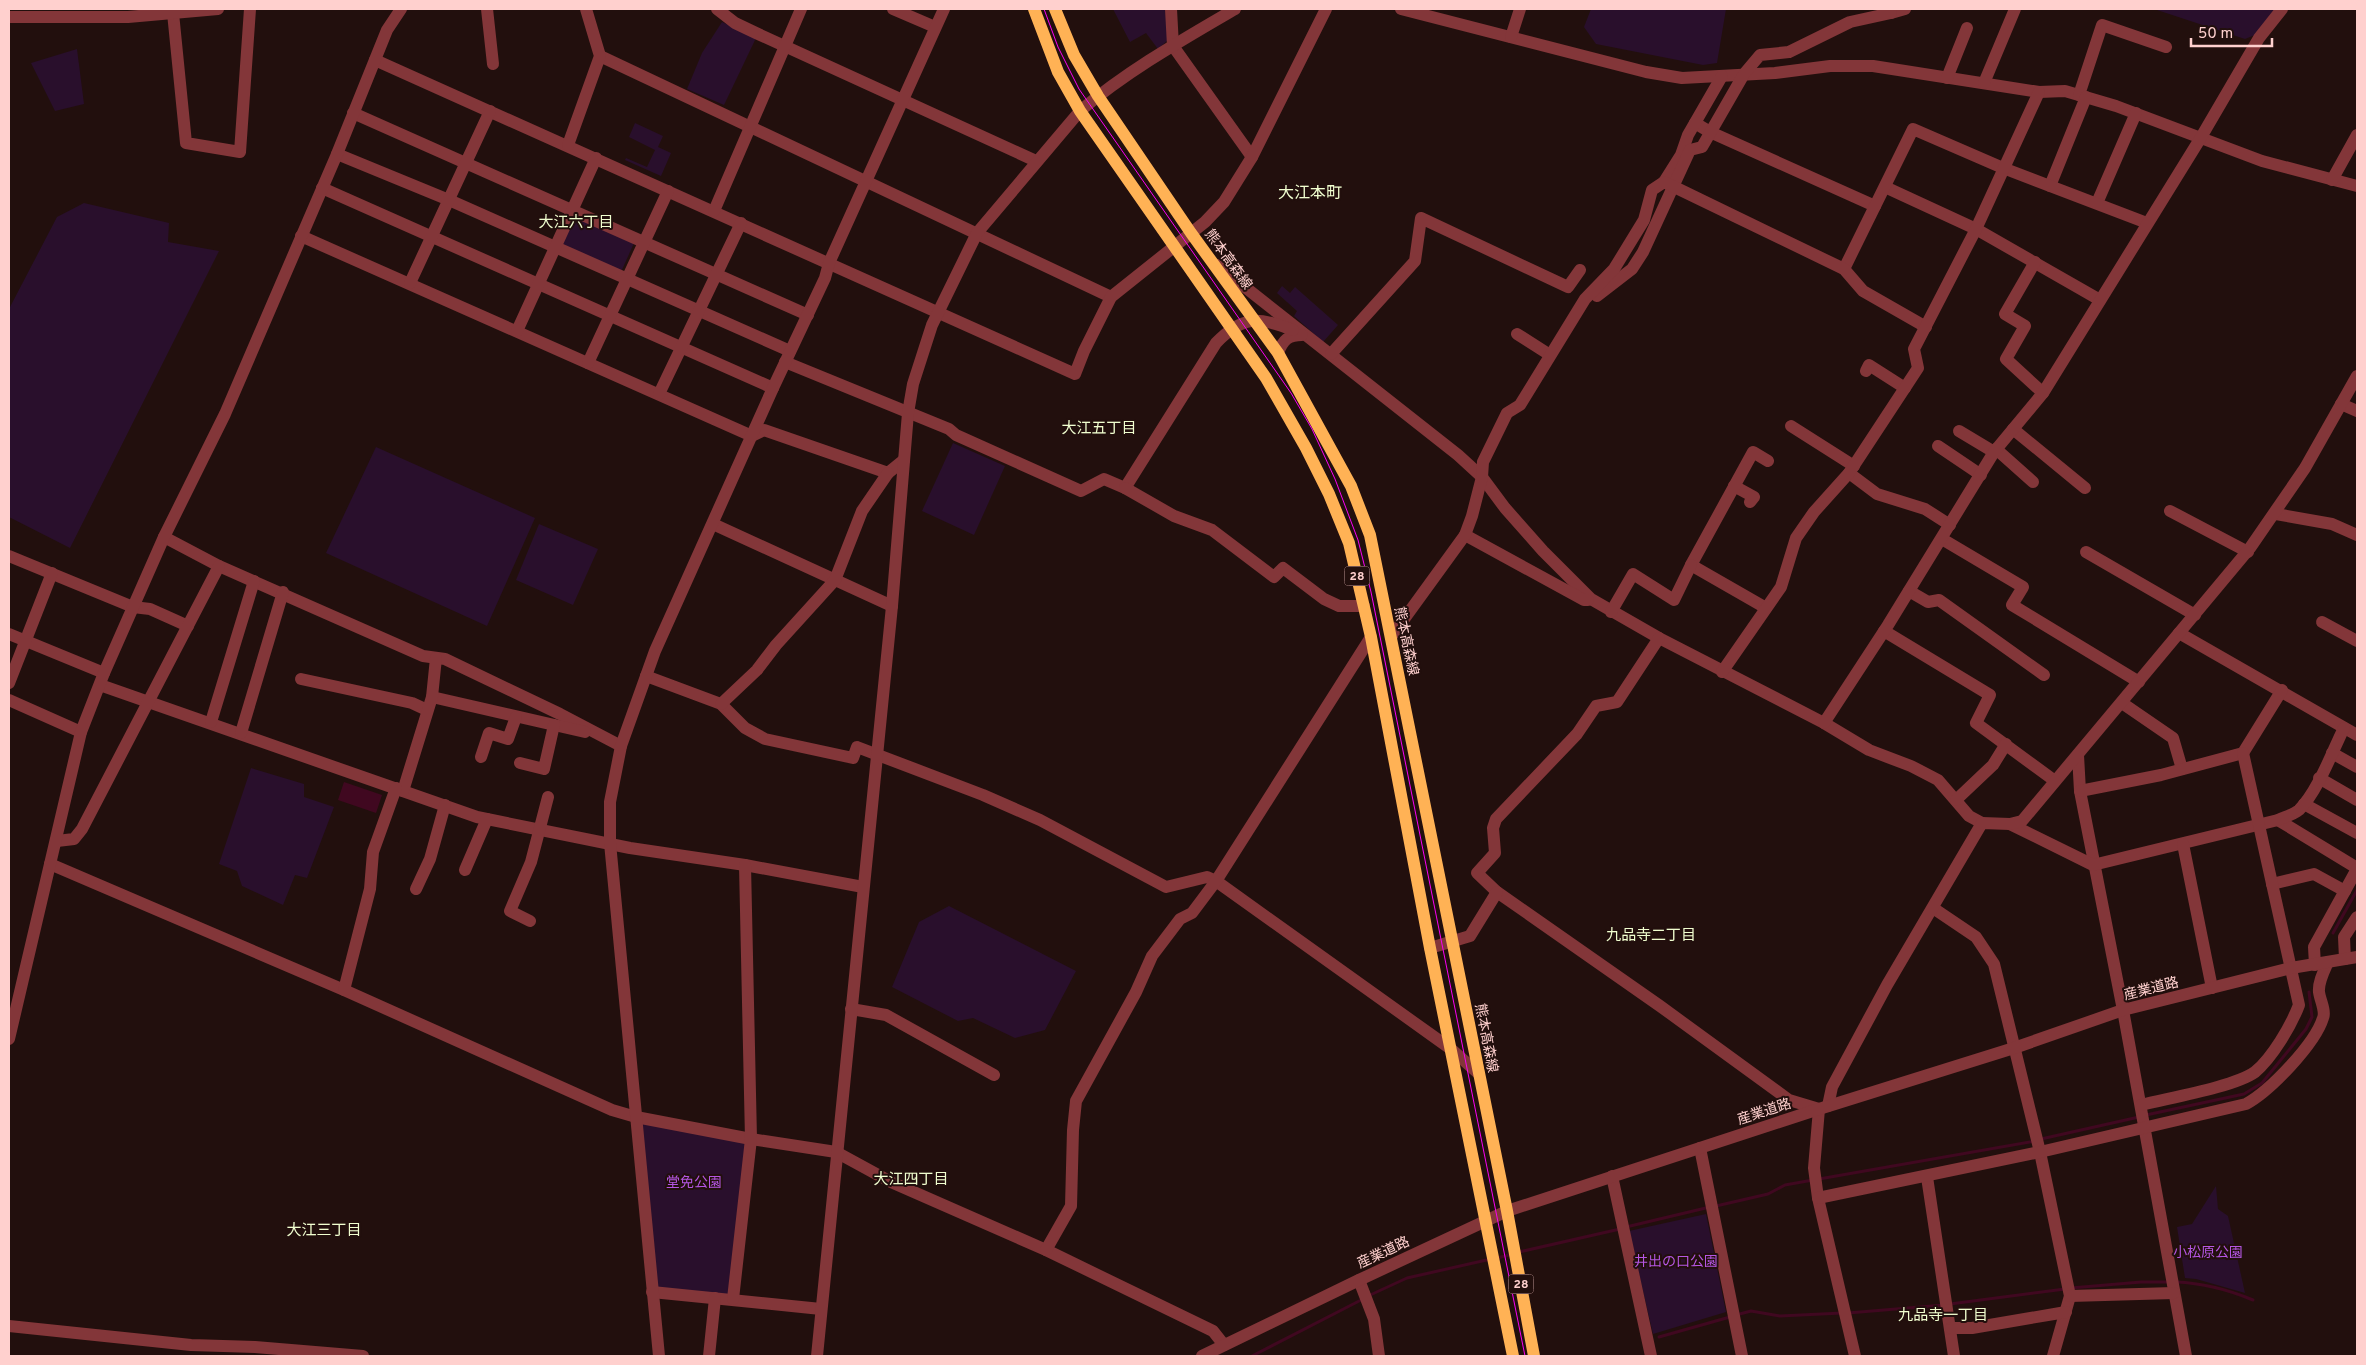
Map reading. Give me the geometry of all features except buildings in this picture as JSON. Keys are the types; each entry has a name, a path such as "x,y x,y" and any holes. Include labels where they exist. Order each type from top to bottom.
{"main road":[{"name":"28","path":"1034,9 1058,72 1080,111 1266,378 1306,448 1329,494 1349,543 1371,637 1430,948 1513,1356"},
{"name":"熊本高森線","path":"1055,9 1074,55 1098,96 1191,233 1278,353 1351,486 1370,535 1507,1211 1534,1356"}],"street":[{"path":"9,17 173,13 218,9"},
{"path":"173,13 186,143 240,152 250,9"},
{"path":"9,1039 81,732 104,673 164,537 224,414 302,236 387,30 401,9"},
{"path":"487,9 492,64"},
{"path":"568,145 600,56 586,9"},
{"path":"717,9 736,23 1036,161"},
{"path":"714,211 800,9"},
{"path":"893,9 935,28"},
{"path":"659,1356 610,844 610,802 621,746 654,651 825,278 828,263 944,9"},
{"path":"1171,9 1173,46 1252,157"},
{"path":"817,1356 892,606 908,413 918,366 932,325 940,313 977,233 1080,111 1098,96 1173,46 1235,9"},
{"path":"375,60 1075,374 1084,351 1111,297 1191,233 1224,202 1252,157 1326,9"},
{"path":"1401,9 1646,72 1682,78 1830,66 1873,66 2039,92 2065,91 2136,113 2200,139 2262,161 2357,186"},
{"path":"1511,37 1520,9"},
{"path":"1391,637 1465,535 1482,477 1483,462 1507,413 1520,405 1585,299 1614,269 1644,220 1652,190 1669,184 1690,150 1702,147 1744,74 1760,55 1790,52 1850,22 1905,9"},
{"path":"1984,83 2015,9"},
{"path":"1824,723 1942,539 1995,451 2043,393 2200,139 2259,38 2282,9"},
{"path":"2050,186 2083,96 2102,25 2166,46"},
{"path":"1947,78 1966,28"},
{"path":"600,56 1111,297"},
{"path":"1482,477 1487,476 1489,464 1509,421 1520,413 1591,299 1632,269 1643,252 1695,123 1722,76"},
{"path":"1722,672 1781,588 1796,538 1814,512 1851,469 1918,368 1914,349 1976,229 2039,92"},
{"path":"410,283 490,111"},
{"path":"353,113 808,315"},
{"path":"2097,203 2136,113"},
{"path":"1695,123 1710,132 1876,206"},
{"path":"1844,269 1913,129 2003,168 2147,223"},
{"path":"2332,180 2357,135"},
{"path":"337,154 449,200 699,311 908,413 949,429 956,435 1081,491 1104,478 1174,516 1212,530 1274,577 1283,568 1324,599 1339,606 1364,606"},
{"path":"517,331 596,158"},
{"path":"1669,184 1844,269 1863,291 1926,327"},
{"path":"322,188 610,314 681,348 773,388"},
{"path":"1885,188 1976,229 2100,300"},
{"path":"588,363 668,190"},
{"path":"1331,354 1415,261 1421,218 1568,287 1580,270"},
{"path":"659,394 741,223"},
{"path":"302,236 752,436"},
{"path":"1211,261 1458,455 1482,477 1505,508 1543,551 1591,599 1658,638 1824,723 1869,750 1911,766 1938,780 1969,816 1982,823 2010,824 2022,820 2122,703 2248,552 2276,514 2305,468 2357,376"},
{"path":"2035,262 2005,314 2025,326 2006,359 2043,393"},
{"path":"1124,488 1216,343 1231,327 1254,320 1284,327 1304,335"},
{"path":"1517,334 1550,355"},
{"path":"1278,353 1285,339 1291,335 1304,335"},
{"path":"1870,364 1905,388"},
{"path":"2341,404 2357,411"},
{"path":"1791,426 1851,469 1877,494 1925,509 1950,525"},
{"path":"2013,429 2085,488"},
{"path":"752,436 764,430 888,473"},
{"path":"1959,431 1995,451 2033,482"},
{"path":"1938,446 1980,474"},
{"path":"1611,612 1633,574 1674,600 1753,452 1768,461"},
{"path":"721,704 757,670 776,645 834,580 862,511 888,473 904,460"},
{"path":"1734,486 1754,497 1750,502"},
{"path":"2170,512 2248,552"},
{"path":"2276,514 2332,524 2357,535"},
{"path":"713,524 892,606"},
{"path":"1465,535 1584,600 1591,599"},
{"path":"164,537 220,566 283,592 423,656 445,659 621,746"},
{"path":"1942,539 2023,587 2012,605 2138,682"},
{"path":"2086,552 2195,615"},
{"path":"9,556 134,608 150,609 188,626"},
{"path":"1691,565 1766,608"},
{"path":"56,841 74,839 82,829 220,566"},
{"path":"9,683 52,573"},
{"path":"210,722 254,580"},
{"path":"1909,591 1928,602 1939,600 2044,675"},
{"path":"241,733 283,592"},
{"path":"2322,622 2357,641"},
{"path":"1884,631 1990,695 1976,723 2055,781"},
{"path":"2179,633 2357,734"},
{"path":"9,634 104,673"},
{"path":"1046,1250 1071,1206 1073,1130 1076,1101 1136,992 1152,956 1180,918 1192,913 1216,881 1371,637"},
{"path":"1658,638 1616,702 1596,706 1577,734 1496,819 1493,828 1495,852 1477,873 1497,892 1790,1100 1824,1107"},
{"path":"344,990 370,890 373,852 400,789 430,703 436,658"},
{"path":"646,676 721,704 746,728 765,738 854,758 857,747 983,795 1040,820 1166,887 1207,877 1216,881 1451,1050 1478,1073"},
{"path":"301,679 412,703 430,703 516,717 602,736"},
{"path":"100,686 210,722 444,806 487,819 610,844 746,865 863,887"},
{"path":"2080,791 2182,770 2243,752 2282,690"},
{"path":"9,700 81,732"},
{"path":"2122,703 2173,738 2182,770"},
{"path":"481,757 489,733 508,739 516,717"},
{"path":"520,763 544,769 554,725"},
{"path":"2010,824 2093,865 2258,826 2297,812 2304,804 2319,778 2344,728"},
{"path":"1956,800 1993,765 2006,744"},
{"path":"2141,1105 2235,1082 2254,1072 2268,1058 2294,1018 2299,1005 2243,752"},
{"path":"2332,753 2357,767"},
{"path":"2078,755 2080,791 2093,865 2141,1105 2186,1356"},
{"path":"2319,778 2357,800"},
{"path":"530,921 510,911 531,862 548,797"},
{"path":"2304,804 2357,833"},
{"path":"416,889 430,859 444,806"},
{"path":"465,870 487,819"},
{"path":"2278,820 2357,868 2314,947 2315,965"},
{"path":"1855,1356 1818,1198 1814,1154 1824,1107 1832,1087 1888,985 1982,823"},
{"path":"2183,844 2212,988"},
{"path":"50,864 344,990 612,1110 636,1117 752,1139 836,1152 891,1182 1046,1250 1213,1330 1224,1345"},
{"path":"733,1300 752,1139 746,865"},
{"path":"2272,884 2314,874 2345,891"},
{"path":"1430,948 1470,936 1497,892"},
{"path":"1933,908 1976,937 1994,964 2040,1152 2070,1296 2053,1356"},
{"path":"2351,958 2344,937 2357,917"},
{"name":"産業道路","path":"1202,1356 1507,1211 1824,1107 2014,1048 2123,1010 2291,968 2351,958"},
{"path":"1818,1198 1927,1177 2246,1104 2266,1091 2279,1079 2316,1033 2324,1016 2319,983 2328,962"},
{"path":"851,1009 886,1015 994,1075"},
{"path":"1700,1148 1742,1356"},
{"path":"1612,1176 1651,1356"},
{"path":"1927,1177 1944,1302 1951,1328 1954,1356"},
{"path":"1359,1280 1374,1319 1379,1356"},
{"path":"652,1292 821,1309"},
{"path":"2070,1296 2174,1293"},
{"path":"709,1356 716,1298"},
{"path":"1951,1328 1972,1328 2066,1312"},
{"path":"9,1326 191,1345 255,1347 363,1356"}],"green space":[{"path":"1113,9 1165,9 1169,39 1158,49 1146,33 1130,42"},
{"path":"1591,9 1726,9 1717,63 1703,65 1596,44 1584,27"},
{"path":"2154,9 2276,9 2260,33 2245,39"},
{"path":"722,22 756,38 724,105 687,89 702,53"},
{"path":"77,49 84,104 55,111 31,63"},
{"path":"635,123 663,136 658,147 671,153 661,176 625,160 626,158 647,167 655,150 629,137"},
{"path":"84,203 169,223 168,242 219,251 70,548 9,517 9,309 57,217"},
{"path":"573,215 634,243 621,272 560,243"},
{"path":"1282,286 1290,293 1295,287 1338,325 1323,342 1294,316 1297,311 1277,293"},
{"path":"953,443 1005,466 974,535 922,511"},
{"path":"376,447 535,518 487,626 326,553"},
{"path":"539,524 598,549 573,605 516,580"},
{"path":"251,768 304,784 304,797 334,807 307,878 295,875 283,905 242,886 237,871 219,864"},
{"path":"949,906 1076,971 1045,1030 1015,1038 973,1018 958,1021 892,987 919,922"},
{"name":"堂免公園","path":"639,1121 747,1142 730,1296 656,1288"},
{"name":"小松原公園","path":"2216,1186 2218,1209 2228,1216 2245,1293 2196,1279 2185,1278 2177,1227 2192,1224"},
{"name":"井出の口公園","path":"1706,1214 1726,1312 1653,1334 1629,1231"}],"shaded area":[{"path":"344,782 382,795 376,813 338,800"}],"waterway":[{"path":"2333,933 2357,890"},
{"path":"2146,1115 2244,1094 2262,1083 2306,1029 2312,1017 2309,992"},
{"path":"2041,1139 2139,1117"},
{"path":"1819,1179 2035,1141"},
{"path":"1716,1206 1768,1194 1785,1185 1813,1180"},
{"path":"1626,1227 1710,1207"},
{"path":"1519,1252 1620,1229"},
{"path":"1497,1258 1513,1254"},
{"path":"1368,1296 1407,1278 1491,1259"},
{"path":"2071,1288 2141,1282 2170,1282"},
{"path":"2176,1282 2216,1288 2253,1300"},
{"path":"1950,1304 2065,1289"},
{"path":"1252,1356 1363,1299"},
{"path":"1848,1313 1944,1305"},
{"path":"1736,1315 1751,1311 1780,1316 1842,1313"},
{"path":"1659,1337 1730,1317"}],"tram line":[{"path":"1044,9 1058,47 1079,89 1291,393 1312,429 1335,479 1358,540 1371,592 1525,1356"}],"district":[{"name":"大江本町","path":"1310,192"},
{"name":"大江六丁目","path":"576,222"},
{"name":"大江五丁目","path":"1099,428"},
{"name":"九品寺二丁目","path":"1651,935"},
{"name":"大江四丁目","path":"911,1179"},
{"name":"大江三丁目","path":"324,1230"},
{"name":"九品寺一丁目","path":"1943,1315"}]}
